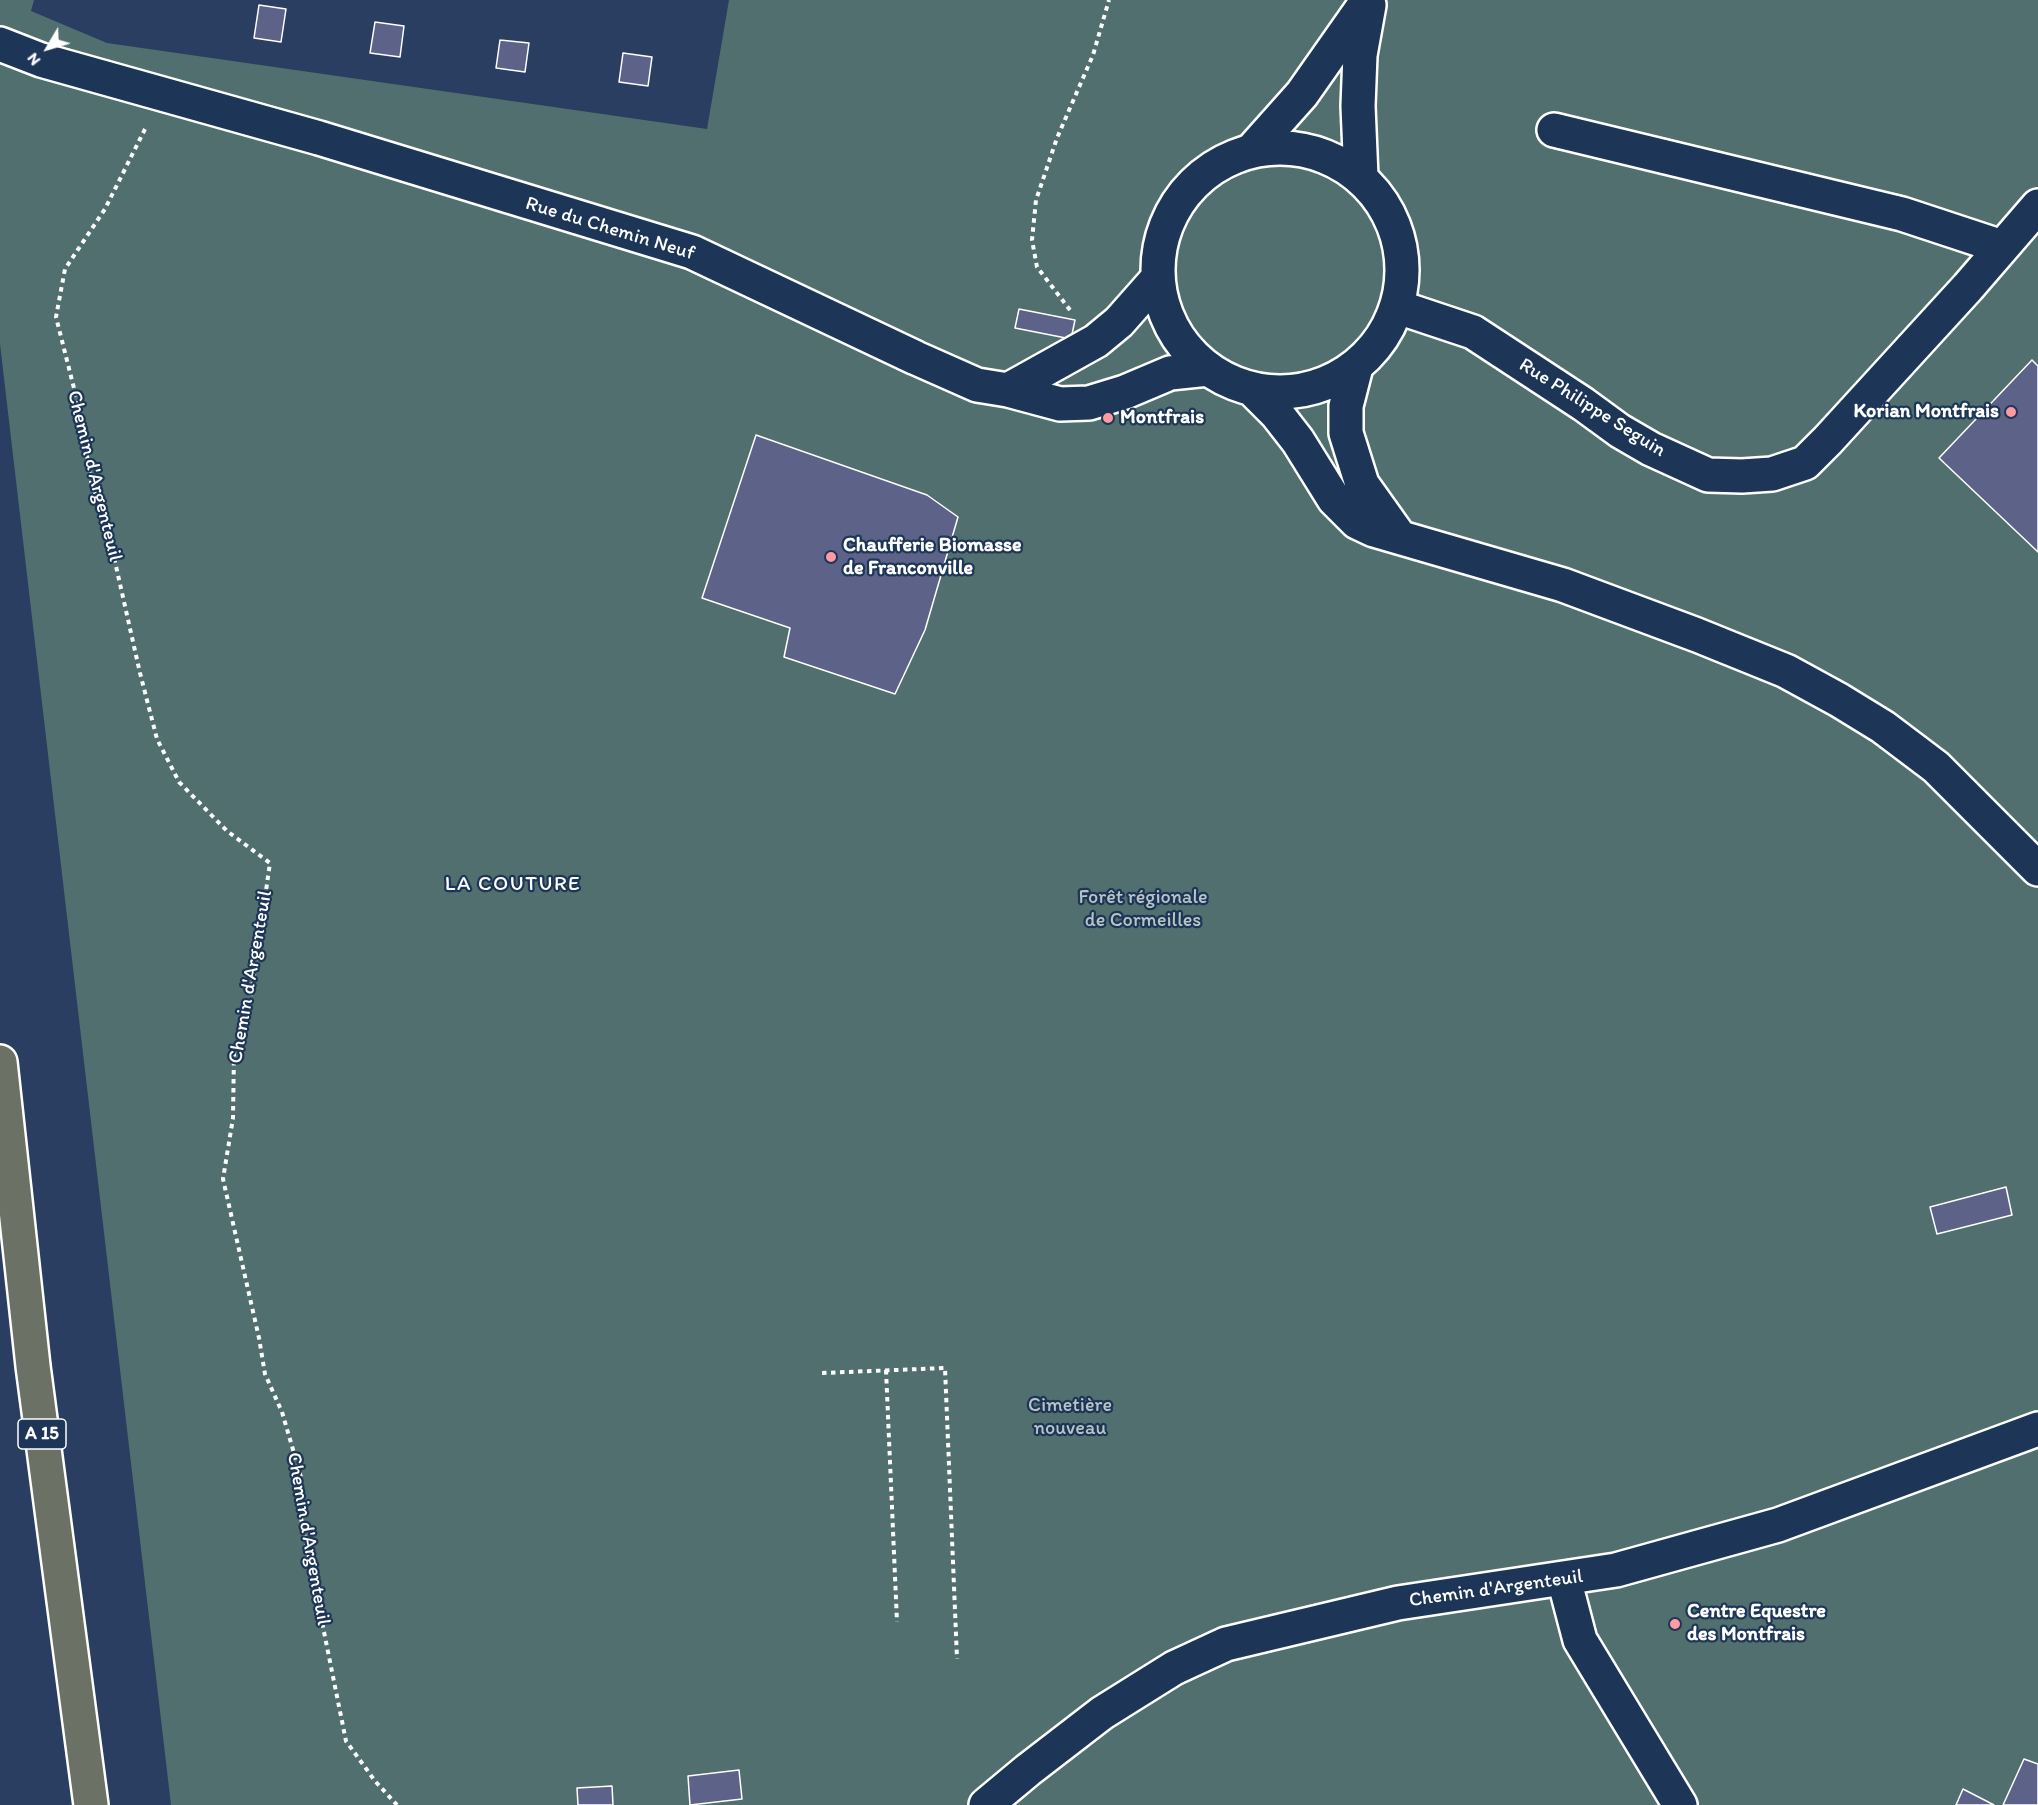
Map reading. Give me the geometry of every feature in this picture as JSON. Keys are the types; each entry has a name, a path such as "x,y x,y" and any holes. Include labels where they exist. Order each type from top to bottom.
{"highway":[{"name":"A 15","path":"0,1062 33,1366 91,1805"}],"street":[{"path":"1253,149 1302,94 1369,0"},
{"path":"1361,177 1358,106 1360,55 1369,0"},
{"name":"Rue du Chemin Neuf","path":"0,44 41,60 319,138 692,252 978,385 1008,390 1060,404 1089,403 1125,392 1170,373 1208,369"},
{"path":"1554,130 1902,214 2002,247"},
{"path":"1291,146 1328,156 1361,177 1390,214 1403,260 1398,307 1388,330 1374,350 1356,367 1338,379 1296,392 1274,393 1253,390 1229,381 1208,369 1182,344 1165,313 1157,279 1160,244 1172,211 1192,183 1220,161 1253,149 1291,146"},
{"name":"Rue Philippe Seguin","path":"1398,307 1473,332 1620,431 1651,449 1708,475 1772,474 1805,463 1828,440 1875,391 2038,206"},
{"path":"1008,390 1096,341 1119,322 1157,279"},
{"path":"1356,367 1346,406 1346,433 1362,484 1399,536"},
{"path":"1253,390 1278,414 1334,499 1357,522 1374,530 1563,585 1786,671 1883,727 1936,767 2038,869"},
{"name":"Chemin d'Argenteuil","path":"986,1805 1102,1713 1174,1668 1226,1644 1398,1603 1564,1580 1616,1570 1778,1525 2038,1429"},
{"path":"1564,1580 1580,1640 1680,1805"}],"path":[{"name":"Chemin d'Argenteuil","path":"163,94 105,209 65,269 56,316 80,412 91,481 109,535 157,739 179,782 227,831 270,863 251,994 234,1053 233,1118 223,1179 266,1374 282,1412 301,1477 301,1518 346,1741 375,1781 397,1805"},
{"path":"822,1373 945,1368 957,1659"},
{"path":"886,1370 897,1622"}],"green space":[{"name":"Forêt régionale de Cormeilles","path":"0,0 34,0 31,11 107,43 707,129 729,0 2038,0 2038,1805 171,1805 0,344"}],"building":[{"path":"259,5 286,9 281,42 254,38"},
{"path":"375,22 404,26 400,57 370,53"},
{"path":"500,40 529,43 525,72 496,68"},
{"path":"623,53 652,57 648,86 619,82"},
{"path":"1019,309 1075,320 1071,339 1015,328"},
{"name":"Korian Montfrais","path":"2032,360 2038,366 2038,552 1939,458"},
{"name":"Chaufferie Biomasse de Franconville","path":"756,435 927,495 958,517 925,630 895,694 784,657 790,628 702,598"},
{"path":"2006,1187 2012,1215 1937,1234 1930,1207"},
{"path":"2024,1759 2038,1764 2038,1805 2003,1805"},
{"path":"739,1770 742,1799 690,1805 688,1776"},
{"path":"612,1786 613,1805 578,1805 577,1788"},
{"path":"1963,1789 1994,1805 1956,1805"}],"place":[{"name":"Korian Montfrais","path":"2011,412"},
{"name":"Montfrais","path":"1108,418"},
{"name":"Chaufferie Biomasse de Franconville","path":"831,557"},
{"name":"Centre Equestre des Montfrais","path":"1675,1624"}],"district":[{"name":"LA COUTURE","path":"513,885"}],"park label":[{"name":"Cimetière nouveau","path":"1070,1418"}]}
